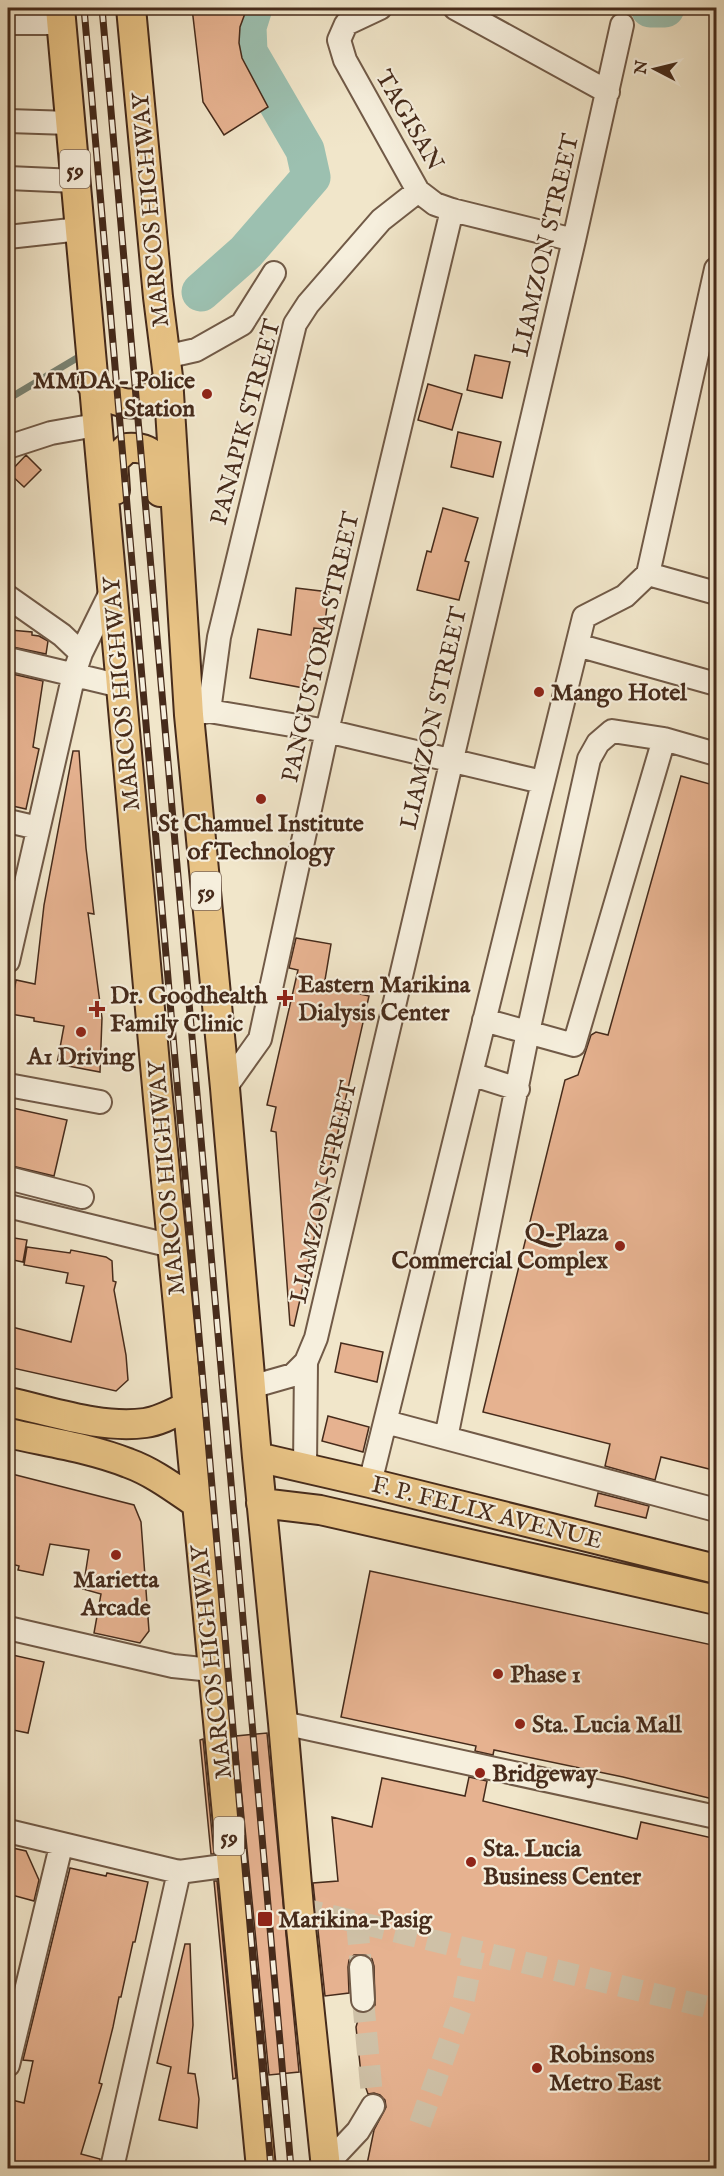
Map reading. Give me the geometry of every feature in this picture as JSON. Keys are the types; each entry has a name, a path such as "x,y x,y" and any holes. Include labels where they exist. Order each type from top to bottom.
{"main road":[{"name":"MARCOS HIGHWAY","path":"131,8 199,713 225,1088 250,1387 326,2167"},
{"name":"MARCOS HIGHWAY","path":"61,15 87,331 188,1406 195,1503 261,2169"},
{"path":"92,375 106,397 120,404 154,397 160,392 166,367"},
{"path":"121,686 129,659 112,461 127,448 140,447 150,452 157,461 176,688 199,713"},
{"path":"8,1402 122,1425 147,1423 168,1417 188,1406"},
{"path":"8,1433 129,1463 152,1474 195,1503"},
{"name":"F. P. FELIX AVENUE","path":"257,1457 717,1569"},
{"path":"311,1469 305,1492 310,1503 320,1510"},
{"name":"F. P. FELIX AVENUE","path":"261,1503 320,1510 717,1600"}],"street":[{"name":"TAGISAN","path":"380,8 346,24 339,40 345,60 418,191 435,204 452,210 574,240"},
{"path":"455,8 608,92"},
{"path":"8,24 61,15"},
{"name":"LIAMZON STREET","path":"306,1362 316,1338 329,1285 574,240 622,25"},
{"path":"8,121 70,123"},
{"path":"8,178 76,182"},
{"name":"PANAPIK STREET","path":"199,713 295,324 309,304 381,220 418,191"},
{"name":"PANGUSTORA STREET","path":"225,1088 260,1039 327,731 452,210"},
{"path":"8,237 80,229"},
{"path":"370,1483 584,617 626,596 648,574 717,270"},
{"path":"166,367 242,324 274,273"},
{"path":"8,447 51,433 96,425"},
{"path":"648,574 717,593"},
{"path":"8,961 77,664 111,592"},
{"path":"8,597 62,635 77,664"},
{"path":"577,645 717,684"},
{"path":"8,659 77,664 121,686"},
{"path":"199,713 327,731 543,782"},
{"path":"446,1437 528,1032 589,759 598,742 612,731 664,739 717,754"},
{"path":"484,1020 574,1045 664,739"},
{"path":"8,821 38,828"},
{"path":"471,1074 518,1089"},
{"path":"8,1085 100,1102"},
{"path":"8,1178 82,1197"},
{"path":"8,1206 172,1246"},
{"path":"250,1387 293,1375 306,1362"},
{"path":"306,1362 311,1469"},
{"path":"386,1422 717,1510"},
{"path":"8,1628 173,1666 212,1670"},
{"path":"283,1723 717,1817"},
{"path":"8,1831 61,1846 179,1872 231,1865"},
{"path":"8,2065 61,1846"},
{"path":"112,2169 179,1872"},
{"path":"361,1966 363,2000"},
{"path":"326,2167 358,2131 373,2106"}],"building":[{"path":"192,8 247,8 240,27 239,43 242,58 268,107 224,135 203,102"},
{"path":"475,355 510,362 502,398 467,390"},
{"path":"428,384 462,394 452,430 418,420"},
{"path":"458,432 501,442 493,477 451,467"},
{"path":"26,455 41,470 24,487 9,473"},
{"path":"443,508 478,518 465,561 469,562 459,600 417,590 427,551 431,552"},
{"path":"296,588 329,592 324,629 314,628 304,688 250,678 258,629 291,635"},
{"path":"10,630 32,632 32,635 48,641 46,654 8,646"},
{"path":"8,673 43,681 33,747 39,749 26,809 8,805"},
{"path":"73,751 79,751 86,848 94,914 88,913 102,1018 100,1072 57,1064 64,1026 10,1014 16,980 35,984 44,905"},
{"name":"Q-Plaza Commercial Complex","path":"681,776 717,786 717,1471 661,1457 655,1480 605,1466 610,1444 483,1412 565,1080 578,1075 591,1035 596,1032 608,1035"},
{"path":"296,938 331,944 324,986 369,996 294,1326 290,1325 276,1132 271,1131 276,1107 267,1105 298,970 289,968"},
{"path":"8,1107 67,1120 54,1176 8,1165"},
{"path":"8,1237 27,1240 23,1262 8,1259"},
{"path":"27,1247 70,1253 71,1250 106,1257 112,1261 113,1281 116,1282 114,1290 126,1355 128,1380 116,1391 8,1367 8,1326 71,1342 84,1286 66,1283 68,1273 24,1265"},
{"path":"341,1343 383,1352 377,1382 335,1372"},
{"path":"328,1416 369,1427 363,1452 322,1441"},
{"name":"Marietta Arcade","path":"8,1473 134,1505 141,1522 149,1631 140,1643 94,1633 101,1594 83,1589 89,1550 50,1544 43,1575 18,1570 19,1566 8,1563"},
{"path":"598,1493 649,1506 646,1518 595,1506"},
{"name":"Phase 1","path":"370,1571 717,1646 717,1800 623,1777 494,1750 493,1755 475,1751 476,1746 341,1717"},
{"path":"8,1654 44,1662 28,1733 8,1729"},
{"path":"267,1733 299,2072 269,2075 236,1736"},
{"path":"203,1739 214,1854 211,1854 200,1740"},
{"name":"Robinsons Metro East","path":"469,1777 487,1781 483,1801 637,1839 641,1822 717,1839 717,2169 366,2169 374,2130 386,2107 385,2100 380,2095 368,2094 361,2074 356,2027 360,2013 370,2012 375,2005 374,1966 372,1959 366,1955 354,1955 349,1960 348,1967 349,1993 325,1996 313,1883 338,1881 332,1817 372,1827 382,1778 465,1796"},
{"path":"8,1847 26,1851 39,1880 34,1901 8,1894"},
{"path":"70,1868 148,1882 99,2083 102,2084 81,2154 100,2159 99,2169 8,2169 8,2099 24,2103 33,2061 23,2060"},
{"path":"214,1881 217,1881 236,2078 233,2079"},
{"path":"185,1944 190,1944 193,2025 188,2073 195,2074 199,2099 197,2128 159,2120 171,2067 157,2063"}],"waterway":[{"path":"201,292 246,252 311,177 305,150 248,52 247,27 253,8"},
{"path":"650,8 665,8"},
{"path":"8,399 77,358"}],"tunnel":[{"path":"299,1908 716,2009"},
{"path":"357,1922 361,1967"},
{"path":"420,2124 463,2003 474,1951"},
{"path":"363,2000 373,2106"}],"railway":[{"path":"84,8 271,2168"},
{"path":"102,8 291,2168"}],"place":[{"name":"MMDA - Police Station","path":"207,394"},
{"name":"Mango Hotel","path":"539,692"},
{"name":"St Chamuel Institute of Technology","path":"261,799"},
{"name":"Eastern Marikina Dialysis Center","path":"285,998"},
{"name":"Dr. Goodhealth Family Clinic","path":"97,1009"},
{"name":"A1 Driving","path":"81,1032"},
{"name":"Q-Plaza Commercial Complex","path":"620,1246"},
{"name":"Marietta Arcade","path":"116,1555"},
{"name":"Phase 1","path":"498,1674"},
{"name":"Sta. Lucia Mall","path":"520,1724"},
{"name":"Bridgeway","path":"480,1773"},
{"name":"Sta. Lucia Business Center","path":"471,1862"},
{"name":"Marikina-Pasig","path":"265,1919"},
{"name":"Robinsons Metro East","path":"537,2068"}]}
